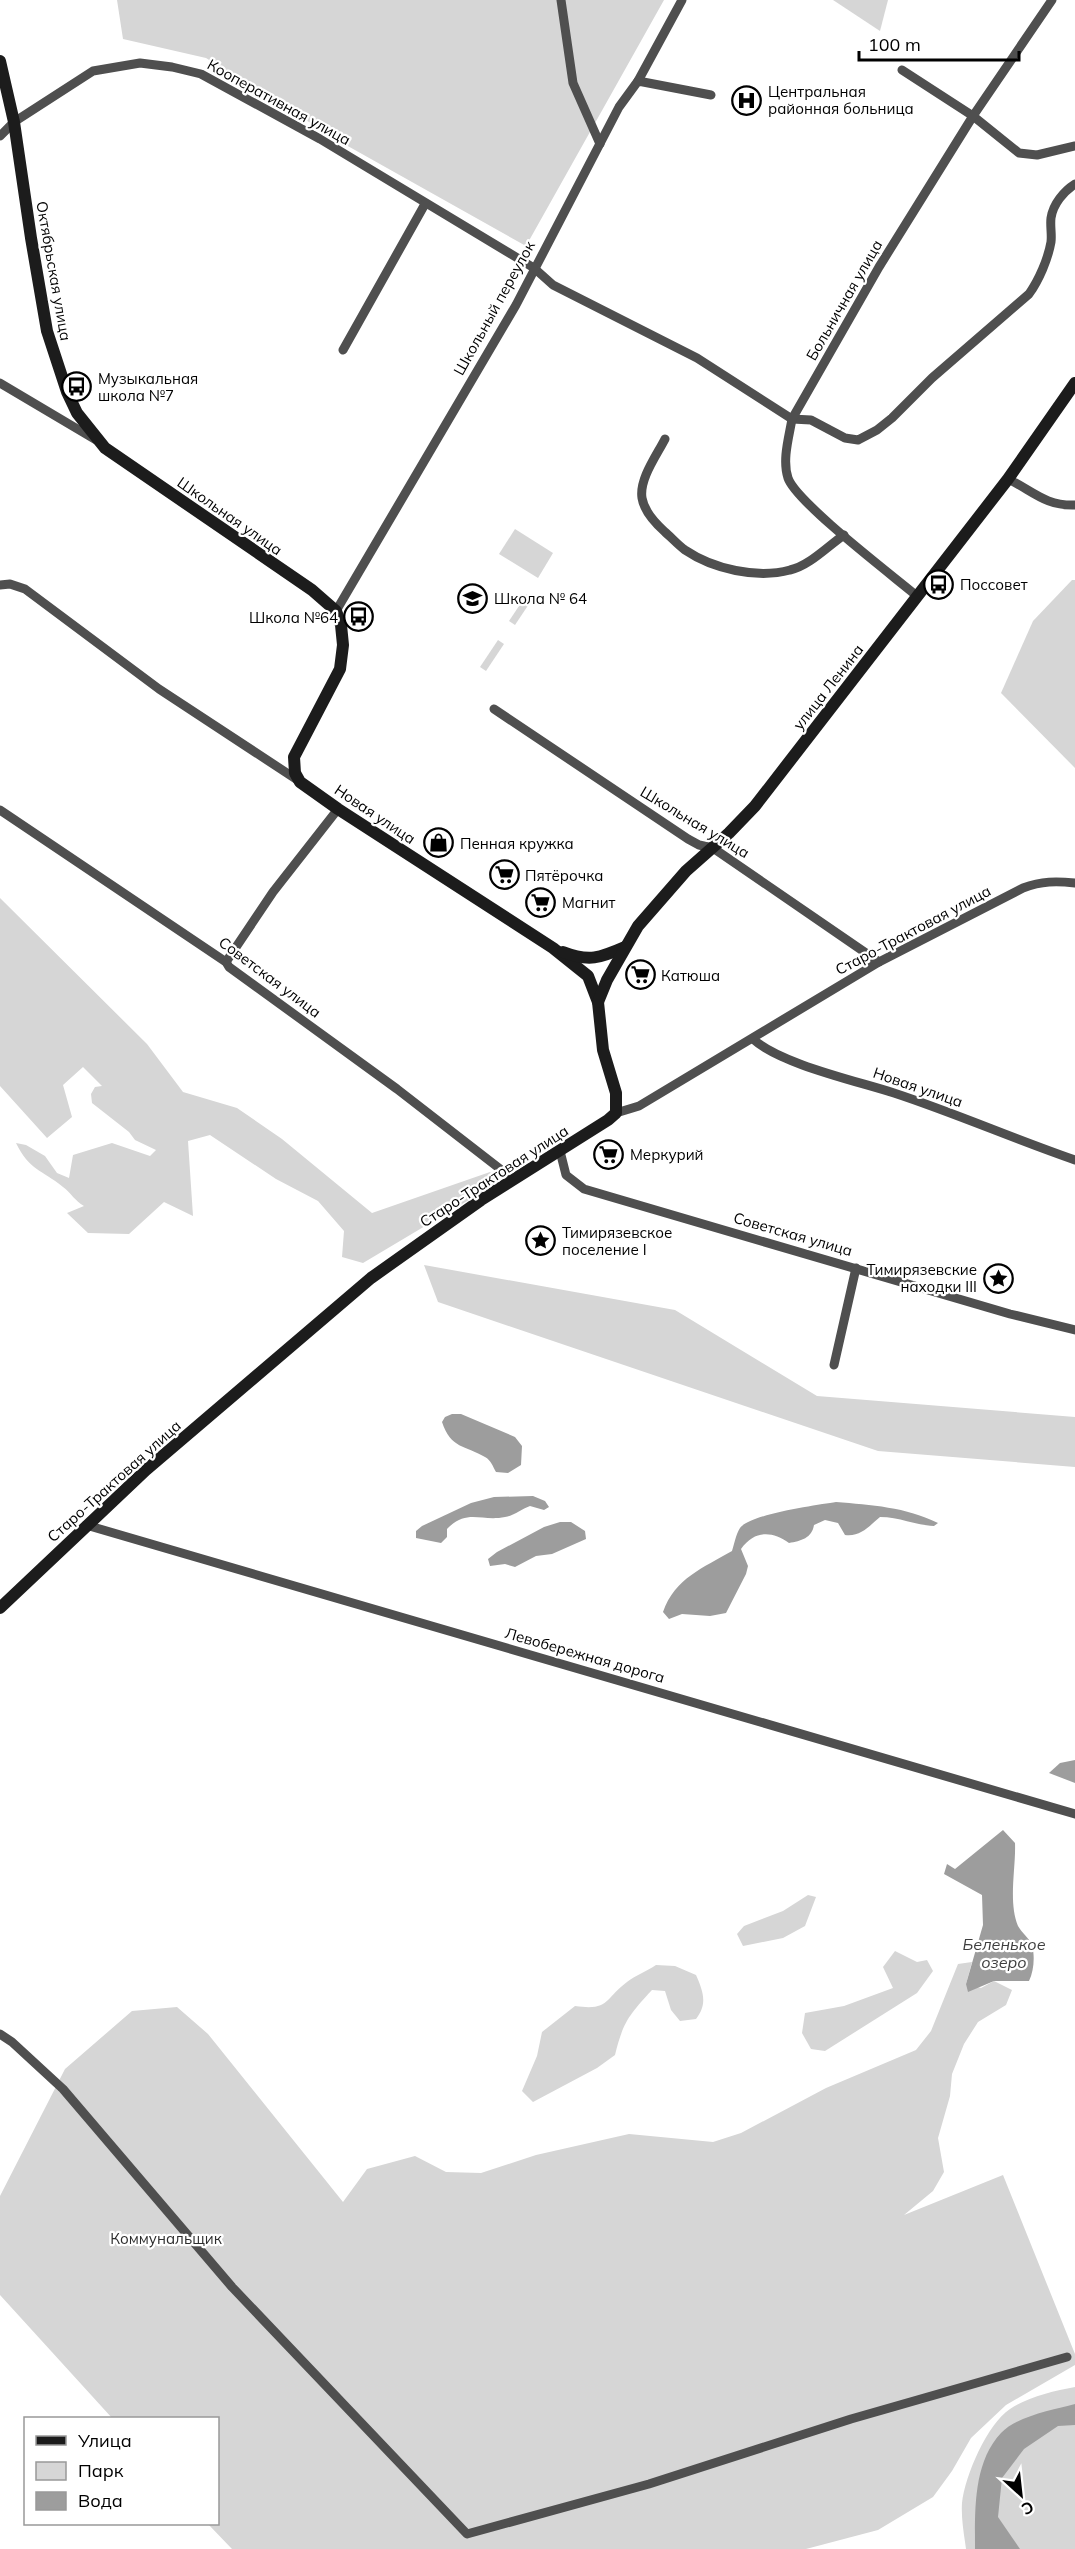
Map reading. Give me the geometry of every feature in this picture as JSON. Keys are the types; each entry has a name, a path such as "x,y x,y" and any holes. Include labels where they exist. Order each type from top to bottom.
{"street":[{"path":"561,0 573,83 600,144"},
{"name":"Школьный переулок","path":"336,611 499,333 619,107 638,81 682,0"},
{"name":"Больничная улица","path":"917,596 844,535 794,489 787,471 787,444 792,419 879,267 973,116 1052,0"},
{"name":"Октябрьская улица","path":"0,61 14,122 47,331 77,413 102,445"},
{"name":"Кооперативная улица","path":"14,122 93,71 140,63 172,67 201,75 320,140 534,268 553,285 697,358 792,419"},
{"path":"902,70 973,116 1019,153 1037,155 1075,146"},
{"path":"638,81 711,95"},
{"path":"0,136 14,122"},
{"path":"792,419 811,420 845,438 858,440 877,430 892,418 932,378 1029,294 1036,283 1049,248 1051,216 1055,206 1067,190 1075,184"},
{"path":"343,350 425,204"},
{"path":"0,383 102,445"},
{"name":"улица Ленина","path":"598,1002 607,980 638,926 686,871 755,806 1008,479 1075,383"},
{"path":"665,439 646,477 642,498 656,523 685,550 715,565 748,572 775,574 794,570 844,535"},
{"name":"Школьная улица","path":"102,445 312,590 336,611"},
{"path":"1008,479 1047,502 1060,506 1075,505"},
{"path":"0,585 10,584 25,590 159,689 300,782"},
{"path":"300,782 295,773 294,757 340,669 343,645 341,626 336,611"},
{"name":"Школьная улица","path":"494,709 688,839 699,845 713,848 879,962"},
{"name":"Новая улица","path":"300,782 553,948 588,976 598,1002 603,1050 616,1093 616,1113"},
{"path":"226,962 273,892 338,809"},
{"name":"Советская улица","path":"0,810 226,962 229,967 397,1089 513,1179"},
{"name":"Старо-Трактовая улица","path":"0,1608 154,1463 370,1278 513,1179 616,1113 639,1106 879,962 1023,888 1040,882 1057,881 1075,884"},
{"path":"553,948 587,959 603,957 625,947"},
{"name":"Новая улица","path":"753,1039 761,1047 799,1063 896,1094 1075,1160"},
{"name":"Советская улица","path":"560,1151 566,1175 584,1189 1010,1314 1075,1330"},
{"path":"834,1365 856,1268"},
{"name":"Левобережная дорога","path":"86,1525 1075,1814"},
{"path":"0,2034 12,2042 63,2089 232,2288 467,2534 639,2487 851,2419 1067,2357"}],"green space":[{"path":"117,0 664,0 526,246 346,145 206,58 123,39"},
{"path":"833,0 888,0 880,31"},
{"path":"515,529 553,553 538,578 499,554"},
{"path":"1072,580 1075,580 1075,768 1001,693 1033,621"},
{"path":"527,594 533,598 515,625 509,621"},
{"path":"498,640 504,644 486,671 480,667"},
{"path":"0,898 147,1044 183,1092 237,1108 282,1139 372,1213 490,1172 499,1182 363,1263 342,1257 344,1231 318,1201 276,1179 210,1135 188,1141 193,1216 164,1202 129,1234 88,1233 67,1213 84,1206 63,1187 31,1164 16,1143 26,1145 45,1156 57,1173 69,1178 73,1155 112,1143 150,1156 156,1150 135,1140 129,1132 92,1103 91,1094 95,1087 102,1086 83,1067 63,1085 72,1117 47,1138 0,1086"},
{"path":"424,1265 675,1310 817,1396 1075,1417 1075,1467 878,1451 438,1302"},
{"path":"808,1895 816,1897 805,1926 783,1938 743,1946 737,1934 744,1926 783,1911"},
{"path":"895,1951 917,1962 927,1960 933,1971 917,1993 825,2051 811,2049 802,2033 805,2013 844,2006 893,1988 883,1967"},
{"name":"Коммунальщик","path":"972,1962 966,1984 981,1988 994,1981 1012,1990 1006,2005 978,2022 964,2044 952,2074 950,2096 938,2138 944,2172 933,2191 904,2215 1003,2175 1075,2354 1075,2365 1006,2405 971,2438 952,2471 933,2497 878,2530 806,2549 232,2549 209,2525 219,2525 219,2417 111,2417 0,2295 0,2196 65,2069 132,2011 177,2007 208,2034 343,2202 367,2169 415,2156 446,2172 481,2173 536,2155 629,2134 713,2142 741,2133 826,2088 916,2050 931,2031 958,1964"},
{"path":"656,1965 675,1966 696,1975 701,1987 703,2003 696,2019 680,2021 671,2010 665,1991 652,1990 628,2020 615,2055 597,2068 533,2102 522,2091 537,2056 542,2032 575,2006 601,2005 627,1982"},
{"path":"1075,2387 1075,2549 966,2549 962,2514 964,2492 972,2465 993,2426 1001,2416 1025,2401"}],"water":[{"path":"461,1414 515,1437 522,1446 521,1465 508,1473 496,1472 487,1458 454,1442 442,1422 445,1417"},
{"path":"533,1496 545,1501 549,1507 544,1510 530,1506 505,1517 461,1519 447,1529 447,1537 441,1543 416,1538 416,1531 422,1526 471,1503 494,1497"},
{"path":"836,1502 901,1510 938,1523 934,1526 880,1517 864,1530 856,1534 845,1535 838,1523 825,1520 814,1525 811,1533 802,1540 789,1543 776,1536 764,1534 752,1538 741,1549 748,1566 726,1613 710,1616 682,1614 669,1619 663,1612 668,1600 682,1582 732,1551 740,1528 746,1523 770,1514"},
{"path":"560,1522 571,1522 585,1531 586,1539 552,1554 536,1556 515,1567 505,1564 490,1566 488,1559 497,1552 544,1527"},
{"path":"1075,1760 1075,1783 1049,1773 1060,1763"},
{"name":"Беленькое озеро","path":"1003,1830 1015,1843 1013,1906 1018,1926 1032,1945 1034,1959 1032,1973 1029,1981 994,1981 968,1992 966,1984 983,1925 982,1895 944,1874 947,1864 955,1869"},
{"path":"1075,2404 1075,2425 1058,2426 1024,2449 1002,2478 998,2517 1020,2549 975,2549 976,2503 980,2473 992,2445 1001,2433 1016,2422 1036,2414"}],"place":[{"name":"Центральная районная больница","path":"747,100"},
{"name":"Музыкальная школа №7","path":"77,387"},
{"name":"Поссовет","path":"939,584"},
{"name":"Школа № 64","path":"473,598"},
{"name":"Школа №64","path":"359,617"},
{"name":"Пенная кружка","path":"439,843"},
{"name":"Пятёрочка","path":"504,875"},
{"name":"Магнит","path":"541,902"},
{"name":"Катюша","path":"640,975"},
{"name":"Меркурий","path":"609,1154"},
{"name":"Тимирязевское поселение I","path":"541,1241"},
{"name":"Тимирязевские находки III","path":"998,1278"}]}
